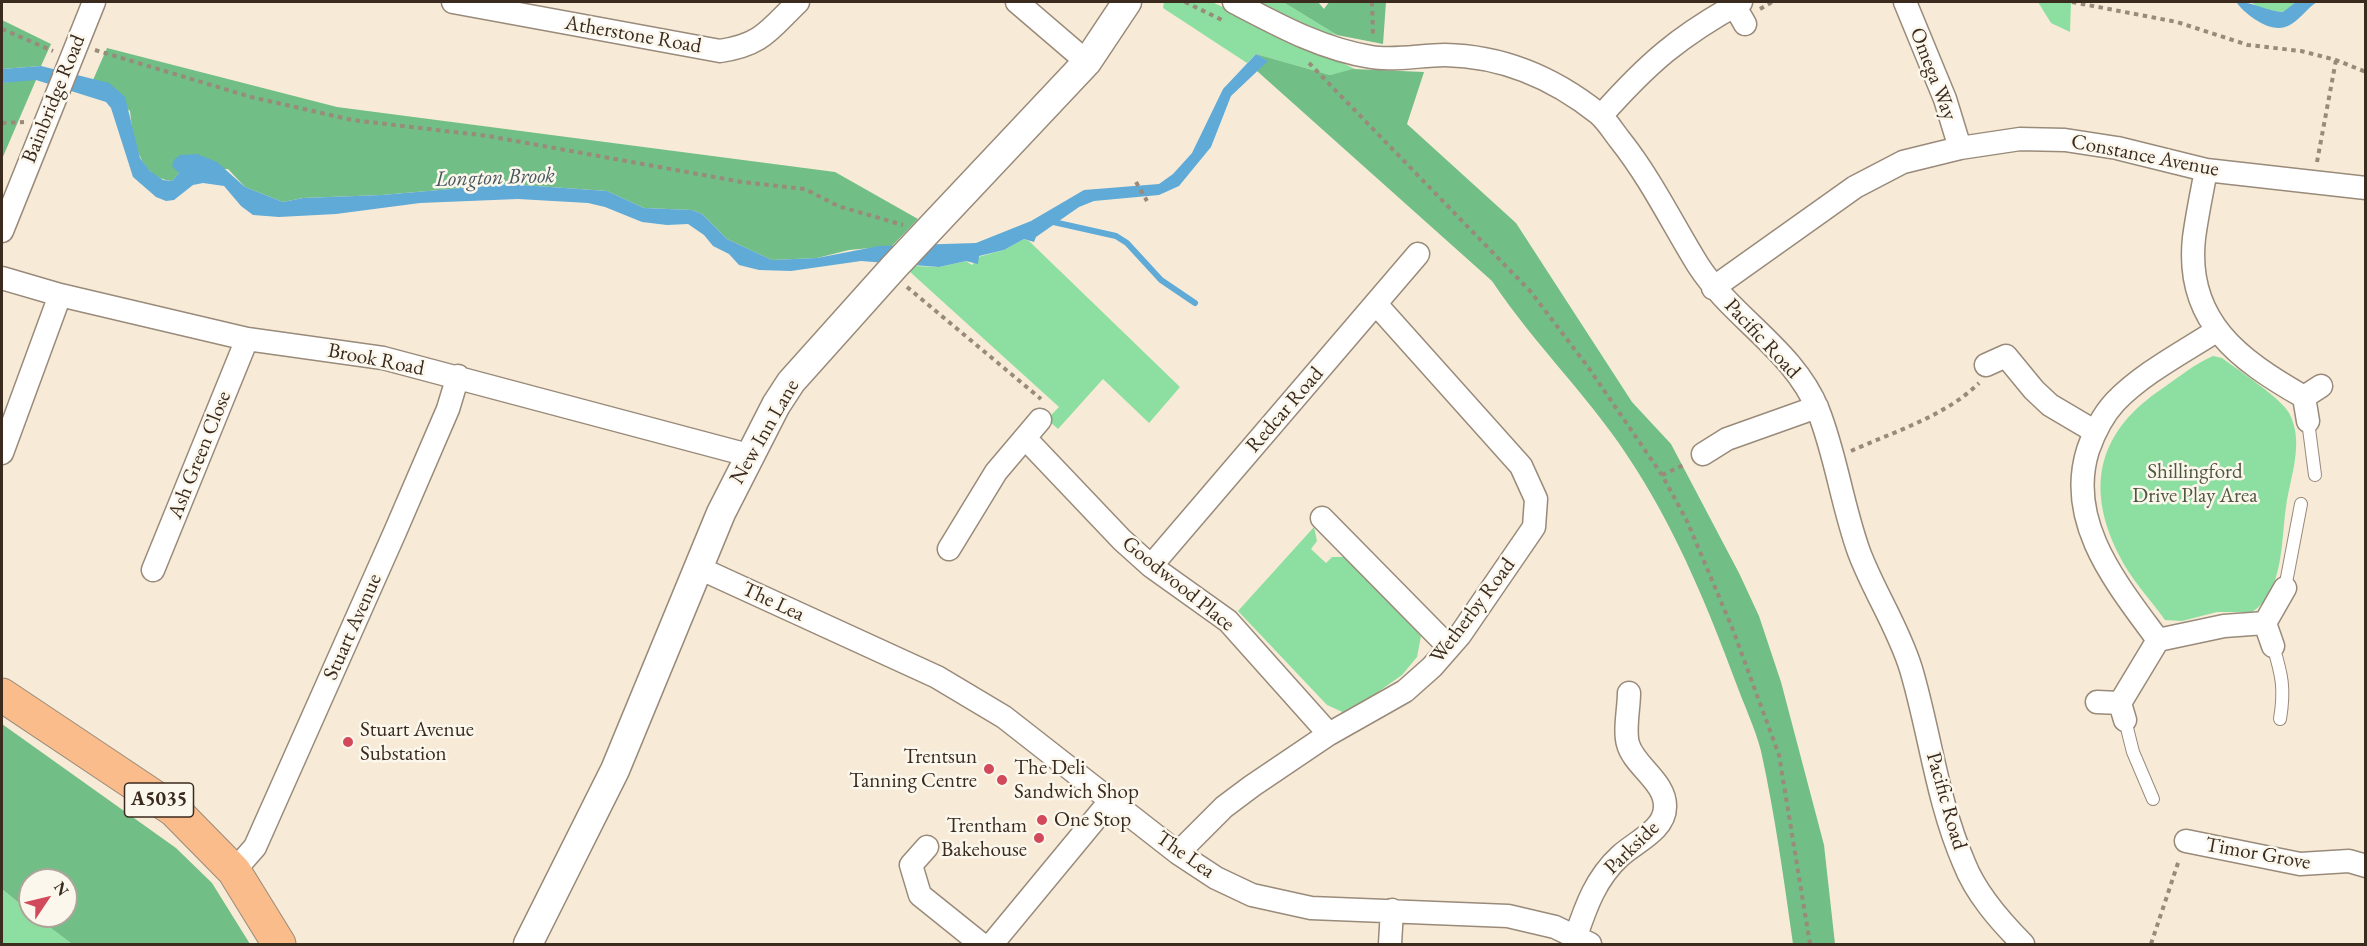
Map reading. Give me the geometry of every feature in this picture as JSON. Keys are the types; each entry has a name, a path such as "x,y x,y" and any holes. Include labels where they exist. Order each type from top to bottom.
{"main road":[{"name":"A5035","path":"2,695 174,810 234,871 279,945"}],"street":[{"name":"Bainbridge Road","path":"2,231 94,2"},
{"name":"Atherstone Road","path":"453,2 720,51 746,47 766,34 798,2"},
{"path":"1017,2 1087,62"},
{"name":"New Inn Lane","path":"528,945 615,770 720,513 748,455 791,382 892,270 1087,62 1127,2"},
{"name":"Pacific Road","path":"1234,2 1274,24 1329,47 1374,58 1447,55 1494,60 1541,75 1601,116 1638,162 1713,288 1777,350 1799,377 1817,407 1833,458 1843,502 1861,555 1889,613 1909,664 1925,718 1940,794 1964,866 1997,917 2022,945"},
{"name":"Omega Way","path":"1905,2 1941,88 1960,147"},
{"path":"1601,116 1663,51 1700,24 1740,10"},
{"name":"Constance Avenue","path":"1713,288 1855,187 1903,162 1960,147 2019,139 2065,140 2118,148 2206,170 2366,188"},
{"path":"2206,170 2194,239 2195,277 2216,331 2254,368 2312,392 2308,422"},
{"name":"Redcar Road","path":"1151,566 1418,254"},
{"name":"Brook Road","path":"2,278 60,295 247,339 383,358 458,376 748,455"},
{"path":"2,453 60,295"},
{"name":"Wetherby Road","path":"1178,853 1224,807 1329,734 1405,691 1432,667 1527,541 1534,527 1536,499 1521,466 1376,304"},
{"path":"2158,640 2104,564 2091,533 2082,491 2085,460 2094,431 2113,404 2144,377 2216,331"},
{"name":"Ash Green Close","path":"153,570 247,339"},
{"path":"2000,352 2050,405 2094,431"},
{"name":"Stuart Avenue","path":"234,871 255,847 395,532 448,409 458,376"},
{"path":"1702,454 1730,447 1817,407"},
{"path":"949,549 996,472 1040,420"},
{"name":"Goodwood Place","path":"1025,438 1122,540 1151,566 1228,621 1329,734"},
{"path":"1327,531 1449,647"},
{"name":"The Lea","path":"699,568 937,677 1004,717 1178,853 1216,878 1252,895 1311,908 1508,916 1533,920 1583,940"},
{"path":"2273,646 2265,623 2285,588"},
{"path":"2158,640 2224,626 2265,623"},
{"path":"2097,702 2122,712 2158,640"},
{"name":"Parkside","path":"1583,940 1585,908 1605,871 1620,855 1657,826 1664,817 1665,802 1662,795 1628,745 1629,693"},
{"path":"992,945 1111,800"},
{"name":"Timor Grove","path":"2186,841 2300,864 2349,861 2366,866"},
{"path":"927,847 911,865 920,895 981,945"},
{"path":"1390,945 1392,910"}],"lane":[{"path":"2308,422 2315,475"},
{"path":"2285,588 2301,504"},
{"path":"2273,646 2283,679 2284,695 2280,719"},
{"path":"2122,712 2133,752 2153,799"}],"path":[{"path":"1372,2 1374,58"},
{"path":"2072,2 2130,15 2177,22 2248,45 2301,51 2336,60 2366,72"},
{"path":"2,29 72,56 352,120 489,136 742,183 805,189 838,206 923,238"},
{"path":"2314,182 2336,60"},
{"path":"1311,64 1399,158 1469,225 1531,292 1588,367 1662,475 1687,521 1733,630 1779,755 1810,945"},
{"path":"1136,182 1147,201"},
{"path":"892,270 1039,396 1046,410 1040,420"},
{"path":"1833,458 1931,416 1971,391 2000,352"},
{"path":"1662,475 1702,454"},
{"path":"2151,945 2186,841"}],"green space":[{"path":"1164,2 1212,2 1355,69 1330,75 1256,54 1247,63 1163,8"},
{"path":"1259,2 1283,2 1337,35 1324,33"},
{"path":"1283,2 1318,2 1324,9 1329,2 1386,2 1383,44 1337,35"},
{"path":"2038,2 2071,2 2070,32 2051,23"},
{"path":"2251,2 2296,2 2284,12 2261,9"},
{"path":"2,20 51,44 41,66 2,69"},
{"path":"107,48 337,107 835,172 918,219 892,246 849,250 817,258 772,260 727,239 702,214 692,210 644,208 607,191 508,184 382,195 303,198 283,202 245,187 228,169 180,172 172,181 152,173 145,165 139,155 130,111 93,80"},
{"path":"1256,54 1330,75 1353,69 1424,72 1407,124 1516,223 1632,402 1671,444 1759,616 1781,682 1824,845 1835,944 1793,944 1771,799 1756,734 1692,573 1666,520 1620,444 1527,329 1492,281 1257,71 1267,61"},
{"path":"36,80 2,159 2,83"},
{"path":"1024,239 1029,241 1180,387 1149,423 1103,379 1058,429 1047,419 1059,407 909,271 915,266 939,267 966,261 972,265 978,257 1004,250"},
{"name":"Shillingford Drive Play Area","path":"2213,356 2222,358 2269,392 2289,413 2294,424 2295,460 2279,564 2270,592 2252,612 2217,612 2182,621 2165,620 2128,571 2108,528 2102,504 2101,482 2104,460 2112,440 2142,404 2188,370"},
{"path":"1314,527 1317,541 1311,549 1326,563 1332,557 1345,557 1421,636 1417,657 1402,675 1347,714 1327,705 1238,611"},
{"path":"2,724 176,848 212,883 250,944 72,944 51,928 78,928 78,868 18,868 18,902 2,889"},
{"path":"2,889 18,902 18,928 51,928 72,944 2,944"}],"water":[{"path":"2236,2 2283,12 2296,2 2317,2 2292,24 2281,28 2259,22"},
{"path":"1256,54 1268,61 1231,96 1211,147 1179,186 1159,195 1094,201 1079,207 1036,237 1034,242 1024,239 1004,250 979,256 978,264 966,261 939,267 861,261 791,271 759,270 739,265 729,254 713,246 704,235 688,224 667,225 642,222 605,207 588,203 518,199 420,203 336,214 279,217 253,215 241,206 224,186 203,183 193,185 174,200 166,201 156,197 133,177 111,108 106,102 36,80 2,83 2,69 41,66 109,83 125,97 140,158 150,171 163,180 172,181 179,173 172,166 174,160 180,155 197,154 217,162 245,187 283,202 303,198 382,195 508,184 607,191 644,208 692,210 702,214 727,239 772,260 817,258 879,246 976,243 1031,221 1084,190 1159,184 1173,174 1192,153 1223,89"}],"waterway":[{"path":"1049,221 1116,236 1127,243 1161,280 1195,303"}],"place":[{"name":"Stuart Avenue Substation","path":"348,742"},
{"name":"Trentsun Tanning Centre","path":"989,769"},
{"name":"The Deli Sandwich Shop","path":"1002,780"},
{"name":"One Stop","path":"1042,820"},
{"name":"Trentham Bakehouse","path":"1039,838"}],"water label":[{"name":"Longton Brook","path":"495,178"}]}
